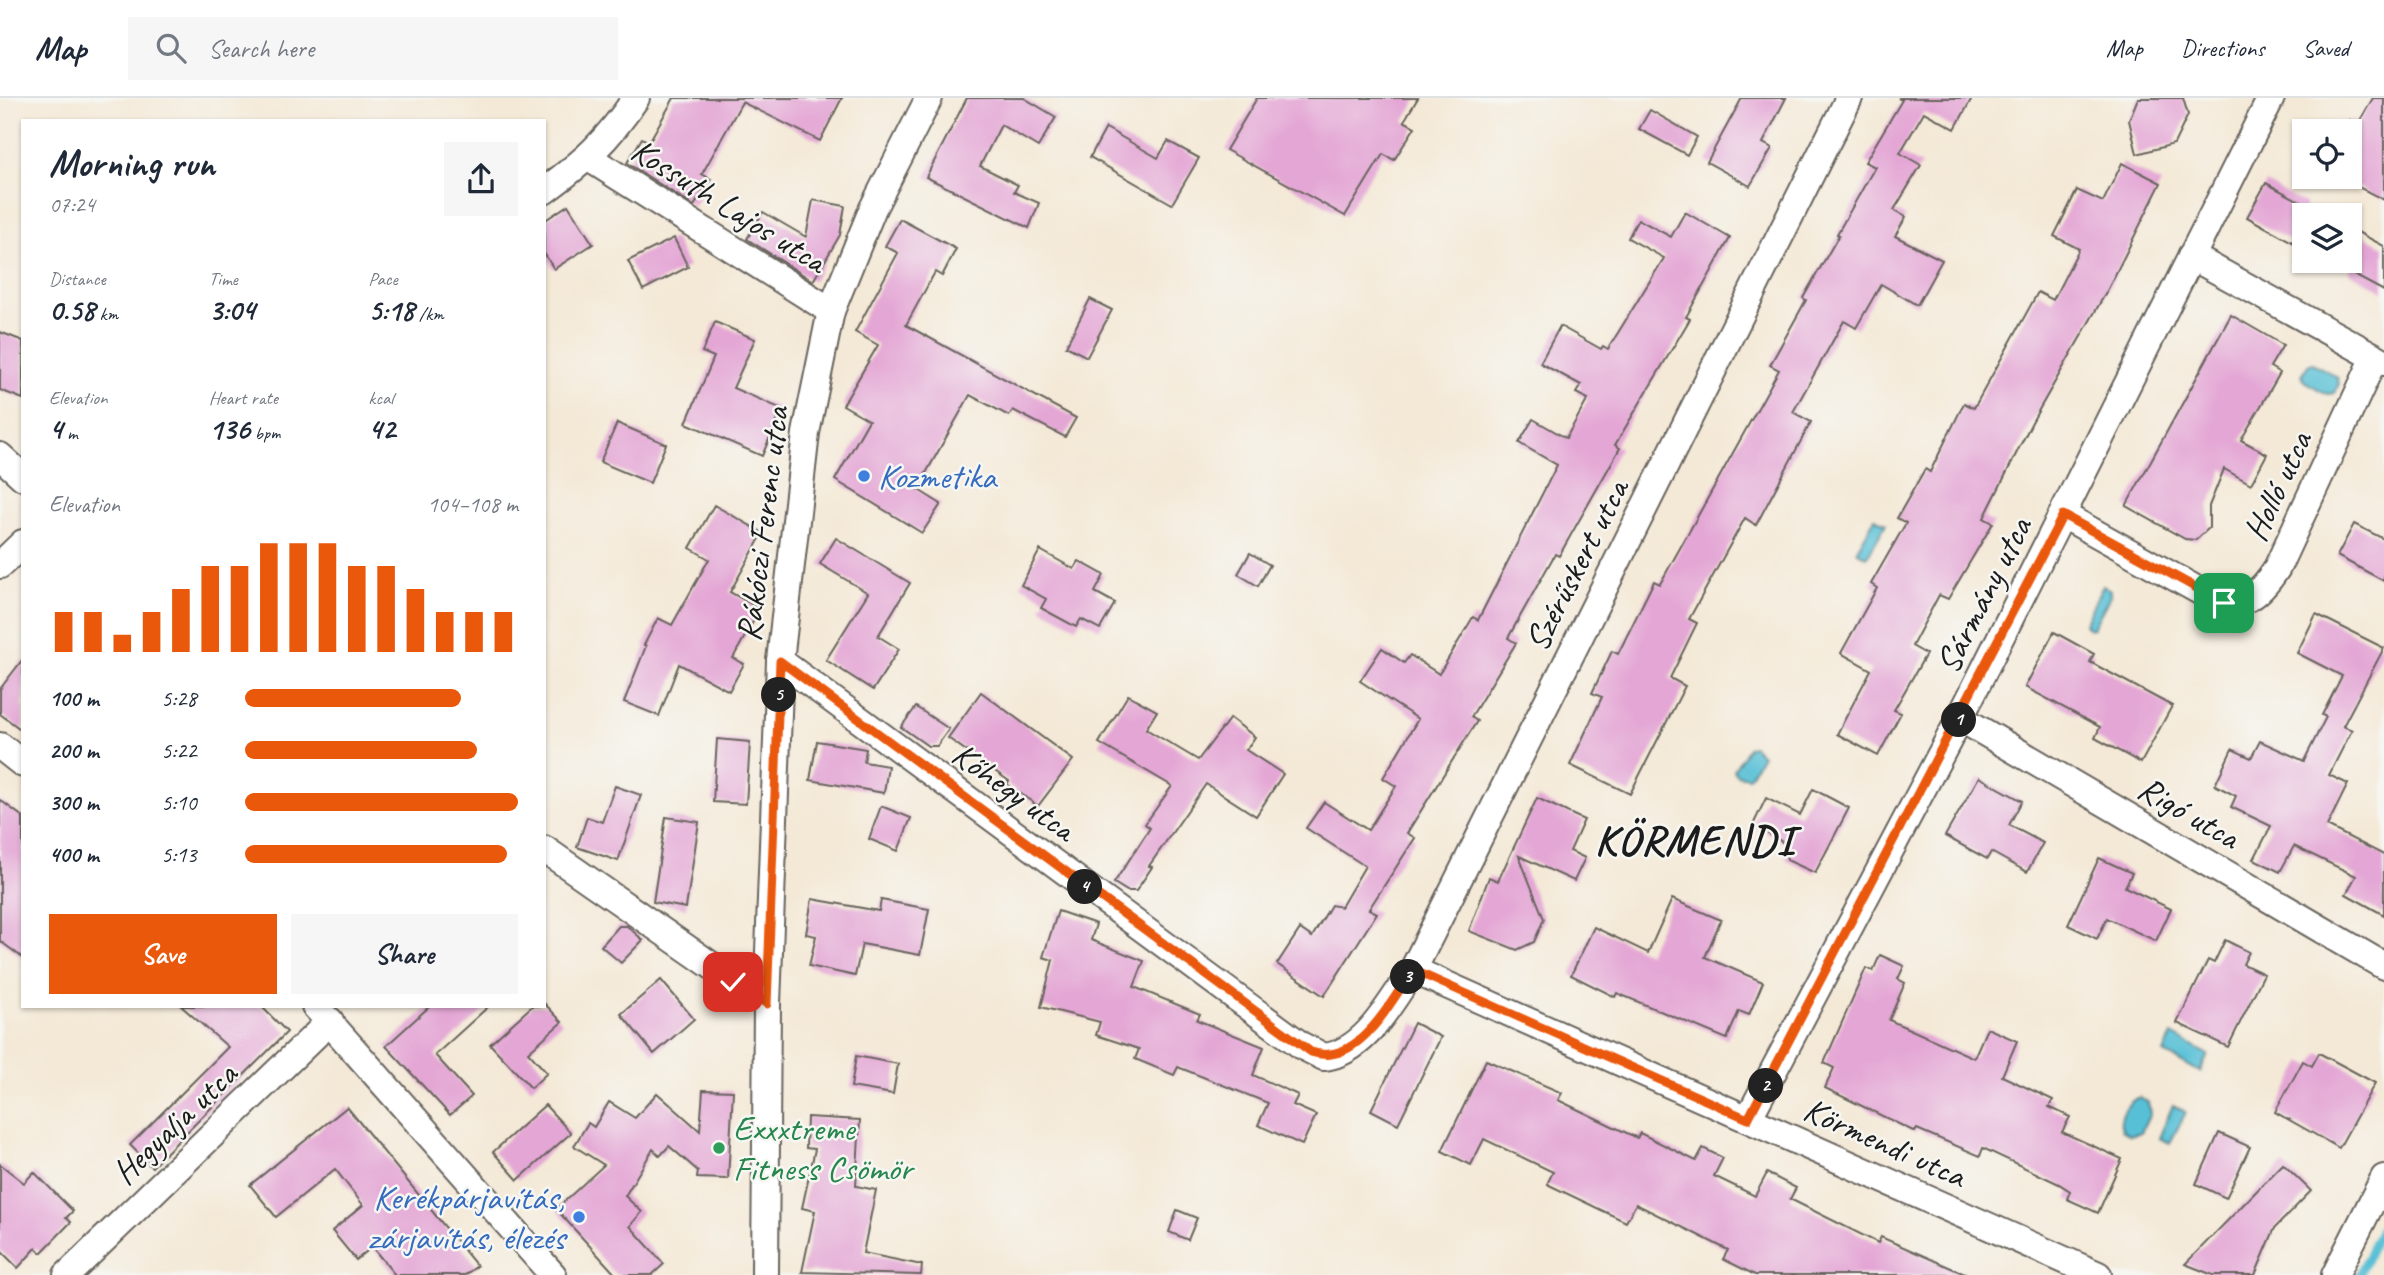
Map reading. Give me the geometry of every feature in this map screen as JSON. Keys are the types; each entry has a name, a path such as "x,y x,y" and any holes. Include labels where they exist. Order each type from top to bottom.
{"street":[{"path":"546,190 589,158 613,131 636,98"},
{"name":"Rákóczi Ferenc utca","path":"765,1275 767,1004 780,661 806,433 831,311 873,208 929,98"},
{"name":"Szérűskert utca","path":"1347,1051 1374,1025 1413,970 1849,98"},
{"name":"Sármány utca","path":"1748,1119 1960,718 2271,98"},
{"name":"Kossuth Lajos utca","path":"589,158 831,311"},
{"path":"2191,256 2380,360"},
{"name":"Holló utca","path":"2063,515 2212,598 2235,604 2246,601 2255,596 2277,568 2380,360"},
{"path":"0,456 21,475"},
{"path":"0,565 21,545"},
{"name":"Kőhegy utca","path":"780,661 1311,1052 1324,1057 1347,1051"},
{"name":"Rigó utca","path":"1960,718 2384,966"},
{"path":"0,746 21,762"},
{"path":"546,850 767,1004"},
{"name":"Körmendi utca","path":"1413,970 2098,1275"},
{"path":"322,1013 553,1275"},
{"name":"Hegyalja utca","path":"66,1275 322,1013"},
{"path":"2335,1275 2384,1178"}],"water":[{"path":"2313,363 2337,377 2339,384 2334,393 2327,394 2304,381 2302,375 2308,365"},
{"path":"1875,518 1886,524 1867,557 1856,551"},
{"path":"2103,585 2111,590 2111,594 2093,628 2089,629 2084,624"},
{"path":"1753,746 1762,755 1749,777 1737,775 1734,770 1748,747"},
{"path":"2172,1035 2208,1055 2200,1072 2164,1053"},
{"path":"2140,1097 2148,1102 2150,1114 2141,1132 2130,1135 2123,1131 2122,1116 2131,1102"},
{"path":"2173,1105 2186,1112 2170,1143 2159,1138"}],"building":[{"path":"674,98 842,98 820,141 742,102 702,174 711,179 694,206 627,163 642,138 649,142"},
{"path":"967,98 1024,98 1056,117 1038,147 1001,125 980,166 1018,185 1014,192 1039,203 1029,228 926,177"},
{"path":"1257,98 1418,98 1404,121 1415,127 1394,160 1383,154 1345,216 1226,150"},
{"path":"1742,98 1786,98 1763,143 1772,148 1750,186 1707,162"},
{"path":"1898,98 1972,98 1955,129 1924,112 1900,153 1921,165 1894,210 1906,217 1895,236 1942,260 1917,305 1881,284 1856,328 1844,321 1793,412 1811,422 1756,525 1745,518 1689,619 1697,623 1670,678 1685,686 1630,794 1570,765 1602,697 1592,693 1612,651 1618,654 1654,581 1660,584 1779,370 1770,365 1806,300 1803,298 1875,167 1865,162 1902,100"},
{"path":"2138,98 2183,98 2188,115 2174,144 2137,154 2129,120"},
{"path":"2373,98 2384,98 2384,200 2362,189 2361,119"},
{"path":"1650,110 1697,137 1687,155 1639,129"},
{"path":"1106,128 1158,158 1168,141 1199,158 1172,204 1090,157"},
{"path":"2122,163 2161,183 2108,289 2032,422 1984,518 1993,523 1948,599 1939,595 1912,646 1926,654 1894,710 1901,713 1878,756 1837,734 1871,670 1841,653 1877,588 1871,584 1906,523 1897,518 1925,469 1930,472 1964,403 1974,408 2038,292 2053,300 2079,249 2054,236 2077,190 2103,202"},
{"path":"2266,183 2303,203 2292,203 2292,242 2247,217"},
{"path":"813,200 845,206 840,235 813,281 747,239 763,212 806,237"},
{"path":"568,205 593,244 554,269 546,256 546,220"},
{"path":"1685,212 1730,238 1686,317 1690,319 1615,445 1620,448 1559,556 1555,554 1508,638 1516,643 1471,717 1477,721 1407,833 1415,838 1369,909 1377,913 1324,996 1277,964 1300,929 1312,937 1331,905 1341,907 1365,866 1306,828 1324,802 1368,830 1396,786 1383,778 1418,719 1360,681 1382,648 1404,663 1410,655 1439,674 1473,617 1478,620 1557,465 1519,443 1533,419 1566,438 1588,399 1576,393 1581,385 1540,363 1560,326 1601,349 1603,346 1608,349 1664,258 1628,238 1638,219 1671,237"},
{"path":"900,219 956,249 942,276 935,272 906,325 1076,418 1065,437 1013,410 1009,416 970,395 917,489 941,504 922,533 835,480 869,420 843,405 878,345 855,332 898,253 885,246"},
{"path":"2362,234 2384,246 2384,291 2350,273 2362,273"},
{"path":"674,238 688,267 643,290 628,261"},
{"path":"1090,299 1112,310 1087,357 1066,346"},
{"path":"2231,315 2283,345 2270,367 2280,373 2241,440 2267,454 2251,484 2224,469 2209,506 2209,528 2196,540 2185,539 2126,506"},
{"path":"715,322 755,339 733,388 782,409 762,456 686,423 714,357 702,352"},
{"path":"0,332 21,340 21,398 0,390"},
{"path":"617,423 666,444 650,483 600,462"},
{"path":"714,505 763,533 730,592 760,609 733,658 744,664 729,691 679,664 659,716 624,702 646,646 644,645 658,618 672,625 709,559 690,548"},
{"path":"2354,524 2384,539 2384,581 2337,556"},
{"path":"836,538 910,583 878,636 899,649 873,690 826,660 868,593 820,564"},
{"path":"1040,550 1074,569 1079,561 1104,575 1095,592 1115,603 1100,629 1081,619 1076,627 1041,608 1046,599 1021,585"},
{"path":"1250,553 1270,565 1258,586 1238,574"},
{"path":"2316,614 2384,648 2343,726 2352,730 2329,775 2348,784 2327,826 2384,855 2384,915 2346,894 2356,876 2294,846 2280,872 2254,859 2271,826 2231,807 2236,796 2215,785 2232,749 2251,758 2260,741 2304,761 2326,717 2322,715 2342,676 2297,653"},
{"path":"2054,632 2094,654 2090,662 2172,706 2141,763 2095,738 2100,727 2025,687"},
{"path":"21,662 21,730 0,714 0,689"},
{"path":"981,692 1073,760 1038,806 1007,784 1009,781 948,738"},
{"path":"1128,695 1157,711 1146,729 1198,760 1230,718 1255,737 1246,750 1283,774 1256,816 1206,784 1149,866 1152,867 1136,891 1127,891 1114,883 1150,828 1145,824 1172,786 1099,743"},
{"path":"916,707 949,729 937,746 928,746 901,727"},
{"path":"717,739 750,742 746,804 713,802"},
{"path":"817,741 866,749 864,762 888,766 884,793 810,780"},
{"path":"1979,777 2022,801 2009,825 2043,843 2027,872 1991,852 1987,859 1945,836"},
{"path":"615,786 641,795 618,861 577,847 587,817 602,822"},
{"path":"1813,789 1849,808 1815,873 1787,860 1784,843 1753,825 1766,798 1800,815"},
{"path":"1537,798 1584,820 1570,851 1585,858 1574,881 1519,856 1544,919 1534,942 1517,950 1469,931 1489,877 1498,881"},
{"path":"0,800 21,816 21,957 0,941"},
{"path":"881,806 911,818 898,851 869,839"},
{"path":"666,817 699,822 686,908 653,902"},
{"path":"2099,858 2132,873 2125,887 2171,909 2156,941 2107,918 2097,939 2068,925"},
{"path":"812,899 879,911 881,900 929,909 920,955 862,944 855,976 809,966 816,936 806,934"},
{"path":"1672,899 1721,920 1705,957 1763,982 1749,1015 1739,1011 1727,1039 1617,993 1615,997 1571,975 1594,927 1648,953"},
{"path":"1058,911 1096,924 1091,940 1144,961 1134,987 1200,1014 1197,1020 1264,1047 1253,1075 1298,1095 1293,1105 1316,1115 1302,1145 1258,1125 1268,1103 1178,1067 1174,1075 1135,1059 1139,1049 1096,1035 1100,1022 1041,1007 1053,960 1043,957"},
{"path":"619,926 627,926 643,940 621,963 601,946"},
{"path":"2225,940 2249,952 2243,964 2264,974 2228,1047 2177,1023 2208,960 2214,963"},
{"path":"1880,955 1904,966 1898,979 1905,983 1889,1020 1974,1058 1987,1028 2017,1041 2002,1076 2053,1100 2049,1107 2070,1117 2062,1132 2122,1159 2098,1213 2067,1199 2070,1191 2059,1184 1983,1148 1980,1156 1917,1129 1915,1132 1825,1088 1834,1068 1824,1063 1866,968 1873,971"},
{"path":"661,980 694,1019 654,1054 621,1014"},
{"path":"546,1005 562,1022 528,1052 547,1073 531,1088 490,1044 530,1008 546,1008"},
{"path":"183,1008 263,1008 287,1032 152,1167 130,1145 228,1047"},
{"path":"428,1008 487,1008 435,1055 472,1096 450,1115 386,1046"},
{"path":"1414,1023 1441,1037 1398,1124 1371,1110"},
{"path":"2319,1053 2375,1083 2339,1148 2275,1112 2303,1061 2312,1066"},
{"path":"856,1056 898,1064 893,1094 851,1087"},
{"path":"1486,1060 1562,1093 1558,1100 1637,1138 1640,1133 1696,1161 1703,1148 1723,1158 1714,1176 1755,1196 1767,1173 1796,1188 1790,1199 1878,1243 1881,1237 1967,1275 1755,1275 1723,1259 1728,1250 1636,1204 1626,1222 1547,1184 1553,1172 1484,1139 1471,1165 1442,1151"},
{"path":"703,1090 733,1091 728,1179 697,1178 698,1171 669,1146 660,1156 653,1149 625,1196 642,1212 630,1226 664,1264 652,1275 616,1275 556,1209 604,1165 574,1146 588,1123 594,1127 609,1102 635,1118 657,1093 700,1131"},
{"path":"545,1105 571,1133 518,1180 493,1152"},
{"path":"347,1107 477,1266 465,1275 395,1275 372,1247 356,1260 332,1231 363,1205 335,1169 276,1217 250,1185"},
{"path":"807,1117 860,1120 856,1186 876,1190 863,1253 922,1265 921,1275 802,1272 815,1211 802,1208 815,1149 806,1148"},
{"path":"2219,1133 2250,1147 2226,1198 2196,1184"},
{"path":"0,1164 24,1183 34,1172 73,1211 66,1218 71,1222 41,1253 36,1248 18,1268 0,1250"},
{"path":"2283,1164 2311,1191 2275,1228 2255,1275 2213,1275 2185,1264"},
{"path":"1177,1210 1197,1218 1188,1240 1169,1232"}],"waterway":[{"path":"2359,1275 2384,1222"}],"place":[{"name":"Kozmetika","path":"864,476"},
{"name":"Exxxtreme Fitness Csömör","path":"719,1148"},
{"name":"Kerékpárjavítás, zárjavítás, élezés","path":"579,1217"}],"district":[{"name":"KÖRMENDI","path":"1695,839"}],"route":[{"path":"733,982 767,1004 780,661 1311,1052 1324,1057 1347,1051 1374,1025 1413,970 1748,1119 1960,718 2063,515 2224,603"}]}
